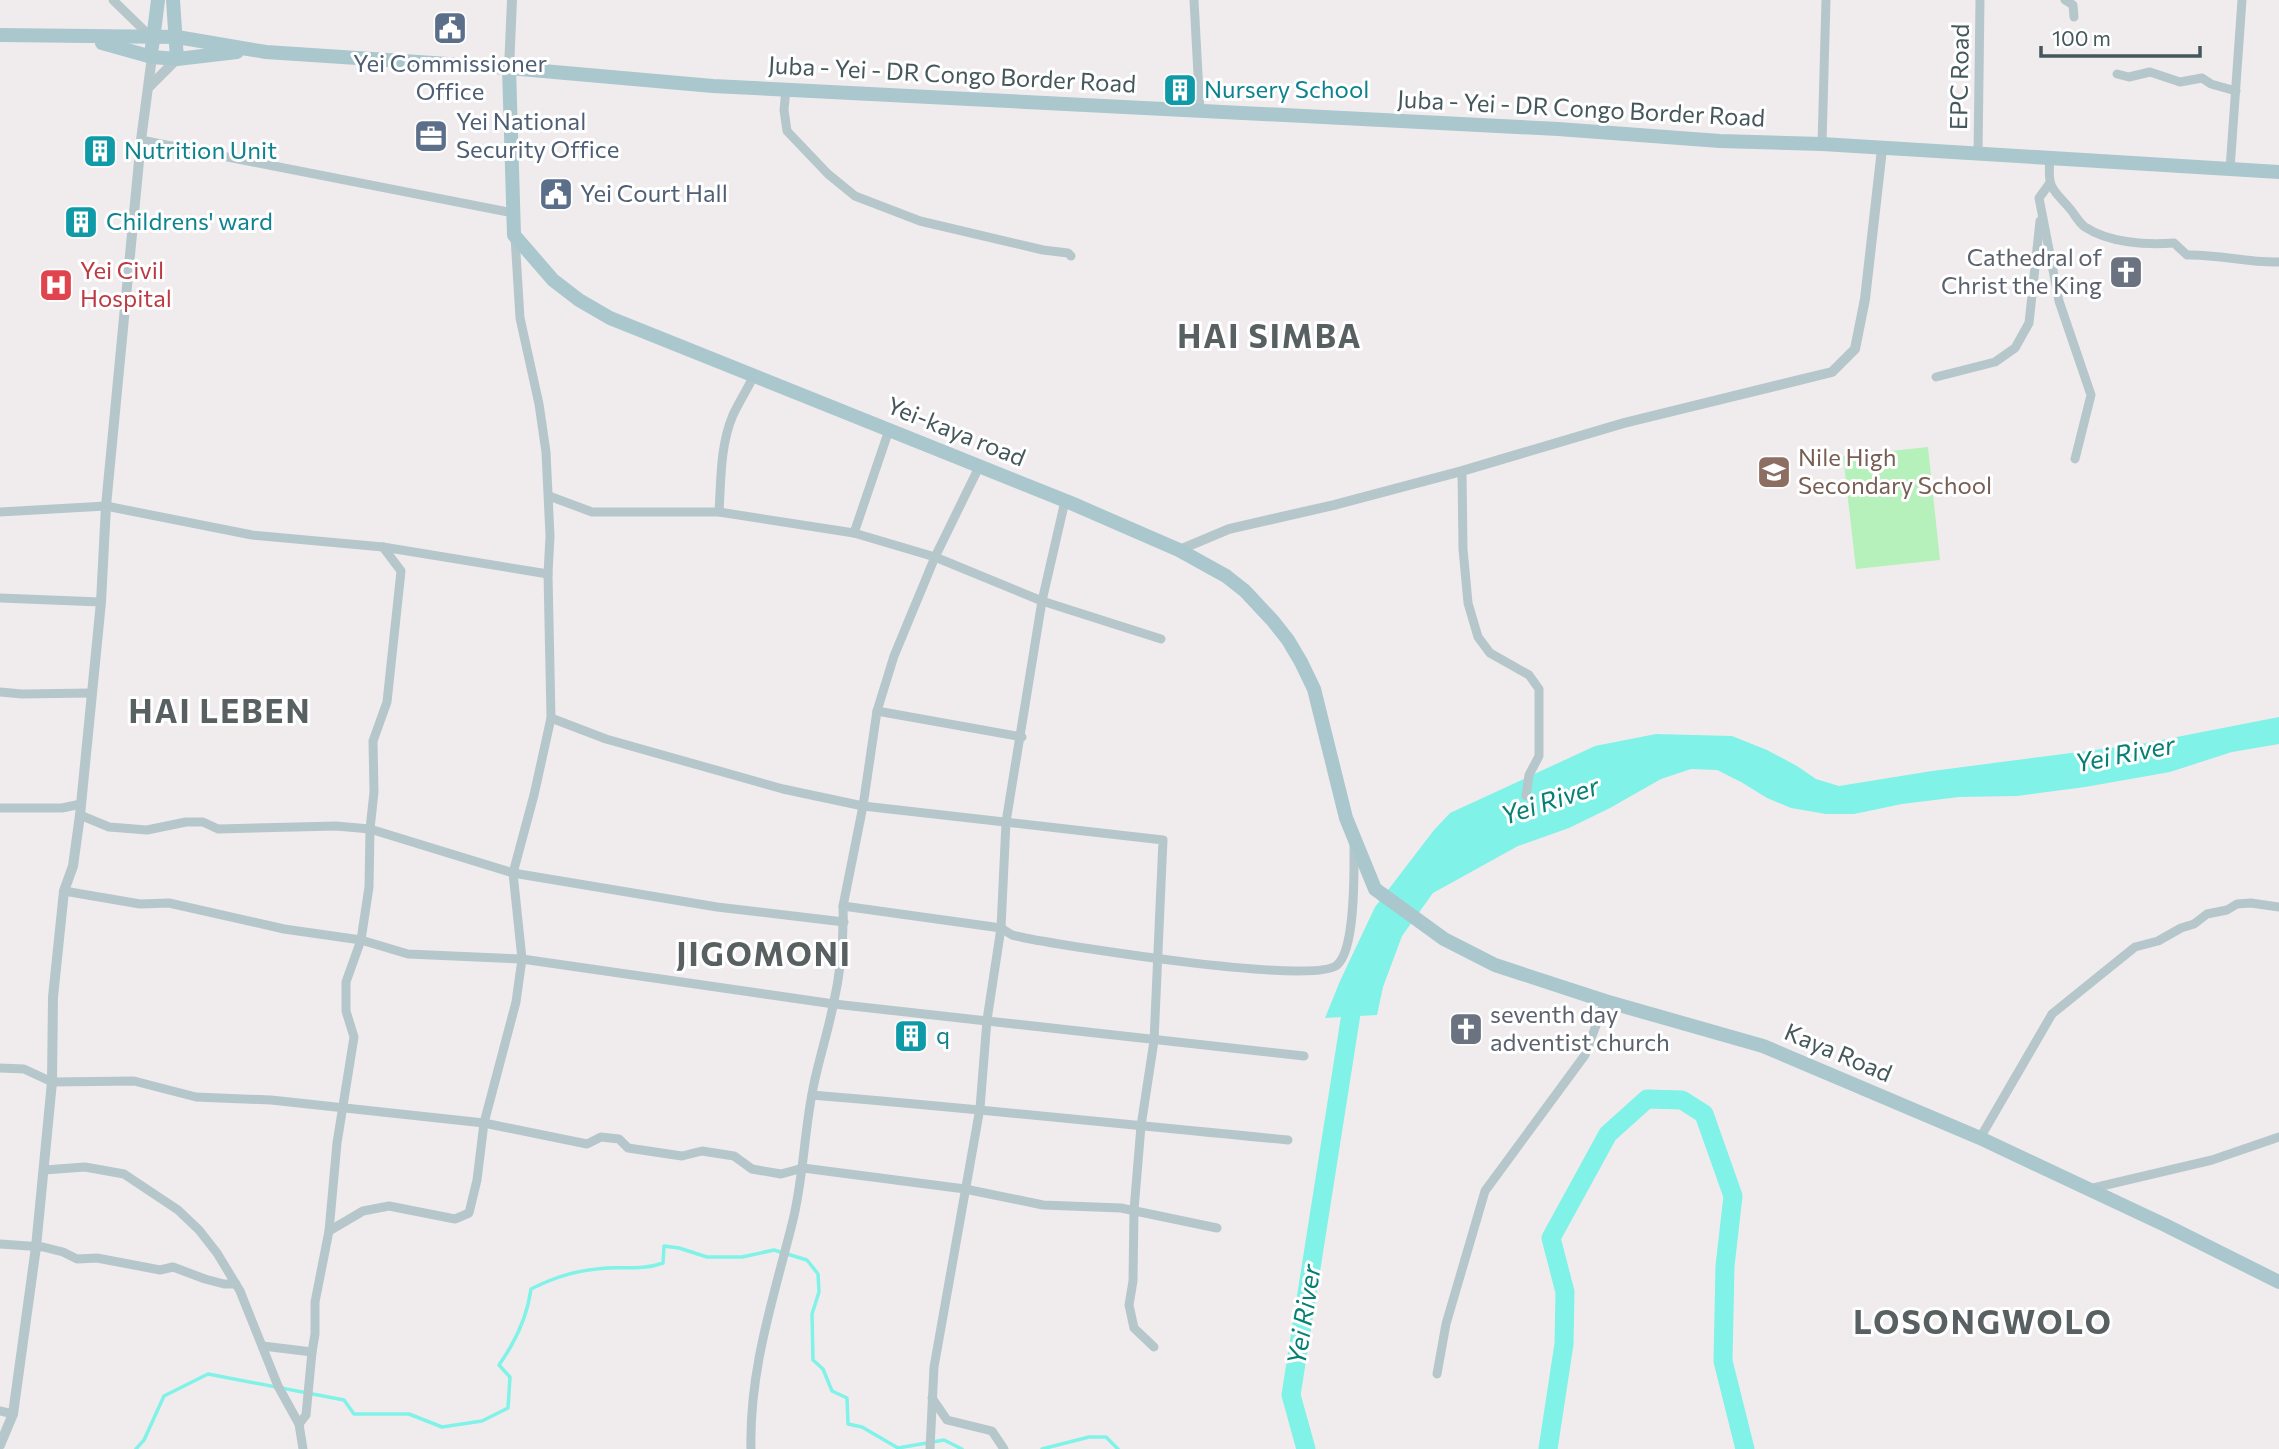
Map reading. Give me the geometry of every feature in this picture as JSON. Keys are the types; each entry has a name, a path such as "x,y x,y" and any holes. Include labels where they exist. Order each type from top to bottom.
{"main road":[{"path":"152,57 158,0"},
{"path":"173,0 177,59"},
{"name":"Juba - Yei - DR Congo Border Road","path":"0,35 177,37 252,51 509,68 713,86 1558,129 1720,141 1822,144 2279,172"},
{"name":"Juba - Yei - DR Congo Border Road","path":"85,38 152,57 177,59 252,51"},
{"path":"509,68 514,235"},
{"name":"Yei-kaya road","path":"514,235 553,280 579,300 610,318 1065,501 1180,550 1226,576 1245,591 1288,640 1314,689 1354,843 1374,889"},
{"name":"Kaya Road","path":"1374,889 1430,929 1495,965 1763,1046 1980,1138 2279,1282"}],"street":[{"path":"113,0 152,37"},
{"path":"509,68 512,0"},
{"path":"1194,0 1200,112"},
{"path":"1822,144 1826,0"},
{"name":"EPC Road","path":"1978,154 1980,0"},
{"path":"2065,0 2073,5 2074,17"},
{"path":"2230,169 2242,0"},
{"path":"0,1445 13,1414 36,1247 52,1082 53,997 64,891 73,866 80,809 101,602 106,506 141,140 152,57"},
{"path":"149,87 177,59"},
{"path":"2117,74 2129,77 2150,72 2180,82 2202,78 2211,85 2236,91"},
{"path":"786,89 784,110 787,131 828,174 855,195 920,220 1043,250 1068,253 1071,256"},
{"path":"141,140 513,213"},
{"path":"1180,550 1229,529 1334,505 1625,423 1832,372 1855,349 1865,299 1882,149"},
{"path":"2050,158 2050,183 2056,196 2070,208 2083,226 2115,239 2174,243 2187,256 2208,254 2236,260 2279,262"},
{"path":"2050,183 2039,198 2041,212 2059,301 2091,395 2074,459"},
{"path":"1936,377 1995,362 2015,348 2029,323 2041,212"},
{"path":"329,1231 363,1211 388,1206 455,1219 469,1213 477,1180 484,1123 516,1002 522,958 513,873 551,718 547,452 520,318 514,235"},
{"path":"719,512 726,442 733,415 753,377"},
{"path":"854,533 889,430"},
{"path":"751,1449 750,1410 765,1321 786,1246 803,1168 811,1095 834,1004 844,922 843,906 863,806 877,711 894,656 935,557 980,466"},
{"path":"1462,471 1463,549 1468,603 1478,637 1490,653 1529,676 1539,689 1539,756 1529,775 1526,796"},
{"path":"549,496 592,512 719,512 854,533 935,557 1042,601 1161,639"},
{"path":"930,1449 934,1367 980,1108 987,1020 1001,928 1006,822 1022,737 1042,601 1065,501"},
{"path":"3,515 106,506 252,535 383,547 548,574"},
{"path":"299,1424 306,1415 315,1334 315,1302 329,1231 337,1143 354,1037 346,1011 346,982 361,940 369,887 374,792 373,741 387,702 401,571 383,547"},
{"path":"0,598 101,602"},
{"path":"0,692 91,693"},
{"path":"877,711 1022,737"},
{"path":"551,718 606,739 783,789 863,806 1163,840 1154,1041 1141,1126 1134,1210 1133,1282 1129,1305 1134,1328 1154,1347"},
{"path":"0,808 80,809 109,827 147,830 186,822 203,822 218,829 336,826 370,829 513,873 717,907 844,922"},
{"path":"843,906 1001,928 1024,938 1159,959 1320,972 1338,965 1344,954 1352,916 1354,843"},
{"path":"64,891 140,904 169,903 284,929 361,940 408,954 522,958 834,1004 1304,1056"},
{"path":"1980,1138 2052,1014 2135,947 2158,941 2194,924 2207,914 2227,910 2237,904 2279,907"},
{"path":"1437,1374 1446,1324 1485,1191 1585,1055 1605,1000"},
{"path":"0,1068 24,1069 52,1082 134,1081 196,1097 271,1100 484,1123 587,1144 601,1137 619,1139 628,1148 682,1156 702,1151 734,1156 752,1169 781,1174 803,1168 965,1189 1043,1205 1100,1206 1134,1210 1217,1228"},
{"path":"811,1095 980,1108 1288,1140"},
{"path":"2089,1189 2212,1160 2279,1137"},
{"path":"44,1170 85,1167 124,1174 178,1210 199,1230 236,1284 278,1386 299,1424 303,1449"},
{"path":"0,1244 64,1252 77,1259 97,1258 160,1270 173,1267 205,1279 236,1284"},
{"path":"263,1346 312,1352"},
{"path":"932,1398 947,1420 992,1431 1004,1449"},
{"path":"0,1411 13,1414"}],"green space":[{"path":"1928,447 1940,560 1856,569 1843,456"}],"water":[{"path":"2279,717 2279,744 2232,752 2170,772 2085,787 2017,796 1959,797 1902,804 1854,814 1826,814 1791,808 1717,770 1691,769 1661,779 1569,828 1518,846 1433,893 1402,936 1383,987 1377,1015 1325,1018 1375,907 1450,813 1595,746 1656,734 1732,736 1767,750 1816,779 1839,786 2141,744"}],"waterway":[{"name":"Yei River","path":"1306,1449 1291,1395 1353,1001 1359,993"},
{"name":"Yei River","path":"1548,1449 1564,1344 1565,1292 1551,1238 1608,1134 1647,1099 1682,1100 1704,1114 1733,1196 1725,1266 1723,1361 1745,1449"},
{"path":"136,1449 144,1440 164,1396 208,1374 344,1400 354,1414 409,1414 442,1427 482,1421 508,1408 510,1377 499,1365 520,1329 531,1289 577,1272 663,1263 664,1246 707,1257 742,1257 774,1250 807,1260 818,1274 819,1292 812,1314 813,1360 823,1369 832,1391 847,1398 848,1424 862,1427 898,1448 944,1440 962,1449"},
{"path":"1042,1449 1089,1437 1106,1437 1118,1449"}],"place":[{"name":"Yei Commissioner Office","path":"450,28"},
{"name":"Nursery School","path":"1180,90"},
{"name":"Yei National Security Office","path":"431,136"},
{"name":"Nutrition Unit","path":"100,151"},
{"name":"Yei Court Hall","path":"556,194"},
{"name":"Childrens' ward","path":"81,222"},
{"name":"Cathedral of Christ the King","path":"2126,272"},
{"name":"Yei Civil Hospital","path":"56,285"},
{"name":"Nile High Secondary School","path":"1774,472"},
{"name":"seventh day adventist church","path":"1466,1029"},
{"name":"q","path":"911,1036"}],"district":[{"name":"HAI SIMBA","path":"1270,337"},
{"name":"HAI LEBEN","path":"220,712"},
{"name":"JIGOMONI","path":"764,955"},
{"name":"LOSONGWOLO","path":"1983,1323"}]}
